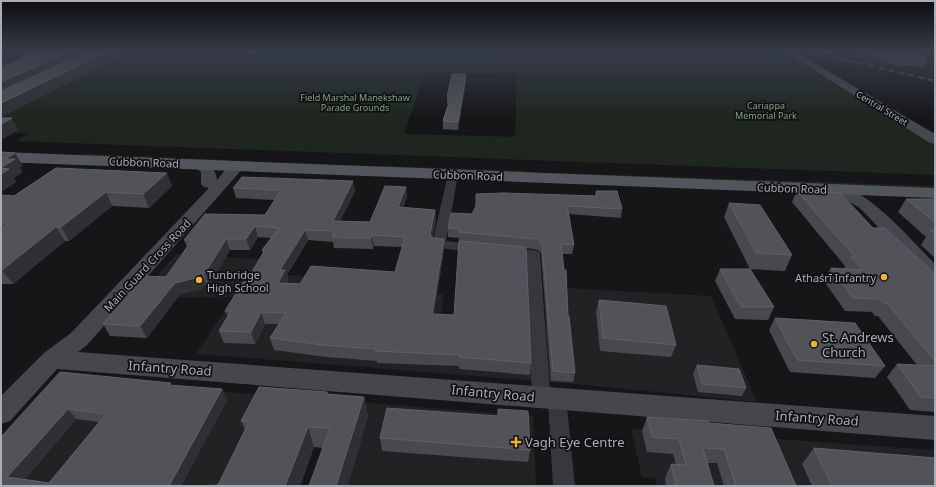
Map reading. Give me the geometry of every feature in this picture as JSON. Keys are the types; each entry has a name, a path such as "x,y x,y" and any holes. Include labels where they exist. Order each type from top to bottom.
{"main road":[{"name":"Cubbon Road","path":"1,147 80,150 370,167 546,173 935,182"},
{"path":"64,159 80,150"},
{"name":"Cubbon Road","path":"1,157 232,166 370,167 453,175 546,173 839,190 935,193"}],"street":[{"name":"Central Street","path":"824,74 935,140"},
{"name":"Central Street","path":"840,74 935,128"},
{"path":"859,95 877,95"},
{"path":"199,165 208,170 210,174 209,184"},
{"name":"Main Guard Cross Road","path":"52,359 64,338 209,184 232,166"},
{"name":"Main Guard Cross Road","path":"1,413 52,359 79,339 232,166"},
{"path":"453,175 439,244 533,254 549,398 564,486"},
{"path":"839,190 866,205 935,274"},
{"name":"Infantry Road","path":"52,359 935,428"}],"shaded area":[{"path":"917,74 935,74 935,78"},
{"path":"176,254 260,259 251,273 308,276 444,295 438,337 479,325 569,325 566,288 711,296 757,402 575,384 196,354 234,297 166,298 147,287"},
{"path":"66,380 264,395 220,486 1,486"},
{"path":"345,401 533,416 536,486 316,486"},
{"path":"631,429 935,450 935,486 657,486 655,478 642,477"}],"green space":[{"path":"86,74 424,74 404,134 515,137 517,74 504,74 818,74 935,146 935,175 16,141 29,133 15,133 18,130 1,130 1,117"},
{"path":"86,154 231,160 230,162 83,156"},
{"path":"386,166 527,171 527,173 384,168"},
{"path":"557,173 935,186 935,189 557,175"}],"building":[{"path":"1,74 20,74 1,82"},
{"path":"39,74 62,74 1,103 1,91"},
{"path":"452,74 466,74 458,122 443,121 451,97 447,97"},
{"path":"1,118 12,118 1,124"},
{"path":"1,152 15,153 5,159 15,159 1,168"},
{"path":"1,168 9,169 1,174"},
{"path":"56,168 167,173 143,194 106,192 61,227 56,227 1,270 1,229 9,223 1,223 1,195 14,196"},
{"path":"242,177 353,181 333,221 370,222 385,186 406,187 398,207 435,210 430,234 433,238 444,239 432,314 454,315 459,241 526,247 531,363 459,357 460,355 375,351 376,349 323,345 270,338 286,313 261,312 251,332 219,331 231,311 225,311 243,282 246,282 265,250 262,250 279,228 255,226 246,239 226,239 205,273 201,273 195,278 175,283 140,326 103,324 145,276 166,277 192,240 184,240 205,214 265,215 281,190 233,188","holes":["305,230 334,231 332,237 371,238 372,235 405,237 395,272 311,266 300,284 278,283 285,270 280,270"]},
{"path":"596,191 617,191 622,209 567,206 574,245 561,244 564,270 566,270 568,316 575,373 553,371 542,244 539,240 534,239 459,232 459,229 448,228 451,213 472,214 476,206 476,194 504,193 597,196"},
{"path":"797,191 840,193 873,228 885,228 935,274 930,274 935,280 935,361 887,303 883,303 880,299 853,298 831,268 863,270 851,257 855,257"},
{"path":"906,199 935,199 935,222"},
{"path":"729,203 760,205 792,255 756,253"},
{"path":"720,269 750,269 774,307 741,307"},
{"path":"599,300 666,306 676,345 603,338"},
{"path":"775,318 855,323 885,366 797,360"},
{"path":"897,364 935,366 935,398 921,397"},
{"path":"697,365 739,369 746,388 702,384"},
{"path":"60,372 171,383 169,385 222,389 169,486 1,486 1,437","holes":["68,409 106,414 49,483 7,477"]},
{"path":"259,387 327,392 327,394 364,397 336,486 309,486 330,428 308,427 285,486 214,486 218,485 249,422 241,421"},
{"path":"387,408 498,416 498,409 528,411 530,450 380,438"},
{"path":"647,417 708,421 709,423 771,428 796,486 736,486 724,449 703,448 714,486 676,486 671,464 686,465 679,439 652,437"},
{"path":"814,448 935,458 935,486 832,486"}],"railway":[{"path":"905,74 935,81"}],"place":[{"name":"Athaśrī Infantry","path":"884,277"},
{"name":"Tunbridge High School","path":"199,280"},
{"name":"St. Andrews Church","path":"814,344"},
{"name":"Vagh Eye Centre","path":"516,442"}],"park label":[{"name":"Field Marshal Manekshaw Parade Grounds","path":"355,102"},
{"name":"Cariappa Memorial Park","path":"766,110"}]}
